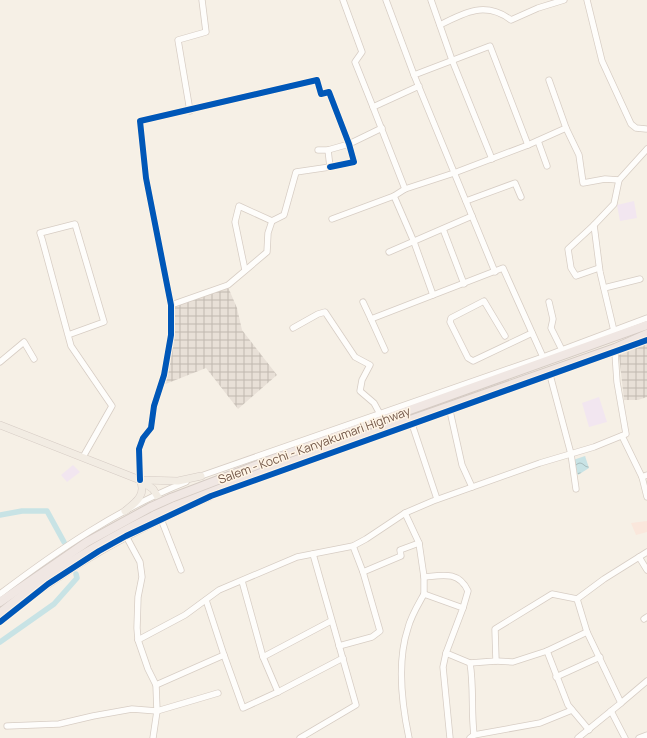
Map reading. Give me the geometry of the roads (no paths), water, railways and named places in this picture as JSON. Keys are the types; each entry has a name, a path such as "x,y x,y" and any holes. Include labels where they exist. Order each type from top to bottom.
{"highway":[{"name":"Salem - Kochi - Kanyakumari Highway","path":"0,602 87,542 151,507 171,498 293,452 647,325"},
{"name":"Salem - Kochi - Kanyakumari Highway","path":"0,613 72,560 96,545 158,517 175,506 279,466 614,348 647,334"}],"main road":[{"path":"0,425 140,480 153,489 169,515"},
{"path":"140,480 164,482 201,476"},
{"path":"125,511 136,502 142,493 143,489 140,480"}],"street":[{"path":"190,110 178,40 206,32 202,0"},
{"path":"343,0 362,52 355,62 406,189"},
{"path":"386,0 414,75 495,272"},
{"path":"431,0 452,60 492,159"},
{"path":"440,26 471,10 491,9 502,12 511,20 538,8 564,0"},
{"path":"587,0 602,61 631,124 636,128 647,129"},
{"path":"414,75 490,46 528,145"},
{"path":"140,480 139,449 143,438 151,428 154,406 164,375 171,335 171,305 146,178 140,121 317,80 321,94 329,92 349,144 354,162 296,172 284,215 272,221 268,233 267,252 228,285 171,305"},
{"path":"549,80 566,128 579,155 583,183 605,179 619,180"},
{"path":"373,107 419,86"},
{"path":"318,150 328,150 349,144 382,128"},
{"path":"332,219 394,196 406,189 454,173 528,145 566,128"},
{"path":"538,140 547,166"},
{"path":"599,268 576,276 571,268 568,249 614,204 619,180 647,149"},
{"path":"328,150 330,167"},
{"path":"466,201 515,183 521,197"},
{"path":"394,196 414,242 433,295"},
{"path":"246,270 235,222 239,206 272,221"},
{"path":"389,252 472,216"},
{"path":"68,335 104,322 75,224 40,233 71,346 112,406 83,457"},
{"path":"594,225 599,268 614,331"},
{"path":"443,229 464,284"},
{"path":"371,319 504,268 543,357"},
{"path":"604,288 640,279"},
{"path":"505,336 484,301 451,318 450,322 468,358 473,361 532,333"},
{"path":"363,302 385,350"},
{"path":"549,302 554,319 551,328 562,350"},
{"path":"293,328 318,314 325,312 355,357 370,365 359,389 374,403 380,414"},
{"path":"0,594 67,545 125,511 201,476 543,357 647,318"},
{"path":"0,622 67,571 158,517 169,515 231,488 615,353 647,340"},
{"path":"0,362 24,342 34,358"},
{"path":"138,640 185,615 219,590 297,557 353,546 366,540 405,513 437,499 594,447 626,434 615,353"},
{"path":"602,357 616,363"},
{"path":"550,375 571,454 576,489"},
{"path":"450,411 462,465 472,487"},
{"path":"412,424 437,499"},
{"path":"622,436 644,476 647,497"},
{"path":"405,513 419,543 424,577 424,594 408,627 402,656 404,712 409,738"},
{"path":"158,517 181,570"},
{"path":"126,536 140,562 142,577 138,597 138,640 148,669 156,685 157,711 153,738"},
{"path":"363,572 401,556 400,550 419,543"},
{"path":"339,646 372,637 380,631 363,572 353,546"},
{"path":"496,661 495,629 552,594 577,599 604,579 647,552"},
{"path":"300,738 356,705 313,554"},
{"path":"639,556 647,570"},
{"path":"424,577 448,574 464,583 468,591 464,608 446,653 443,667 450,738"},
{"path":"242,581 263,657 278,692"},
{"path":"424,594 464,608"},
{"path":"577,599 587,632 600,657 612,687 622,703"},
{"path":"206,600 242,708 278,692 343,658"},
{"path":"263,657 331,621"},
{"path":"446,653 470,662 512,662 547,651 587,632"},
{"path":"547,651 556,677 572,710 588,734"},
{"path":"156,685 224,655"},
{"path":"556,677 600,657"},
{"path":"470,662 472,680 472,736 540,723 572,710"},
{"path":"578,738 588,734 611,711 647,681"},
{"path":"7,726 59,724 132,709 157,711 218,693"},
{"path":"611,711 625,738"},
{"path":"639,738 647,735"}],"water":[{"path":"585,456 589,468 578,475 573,460"}],"waterway":[{"path":"0,515 22,511 47,511 64,542"},
{"path":"0,642 54,604 77,578 76,574"}]}
